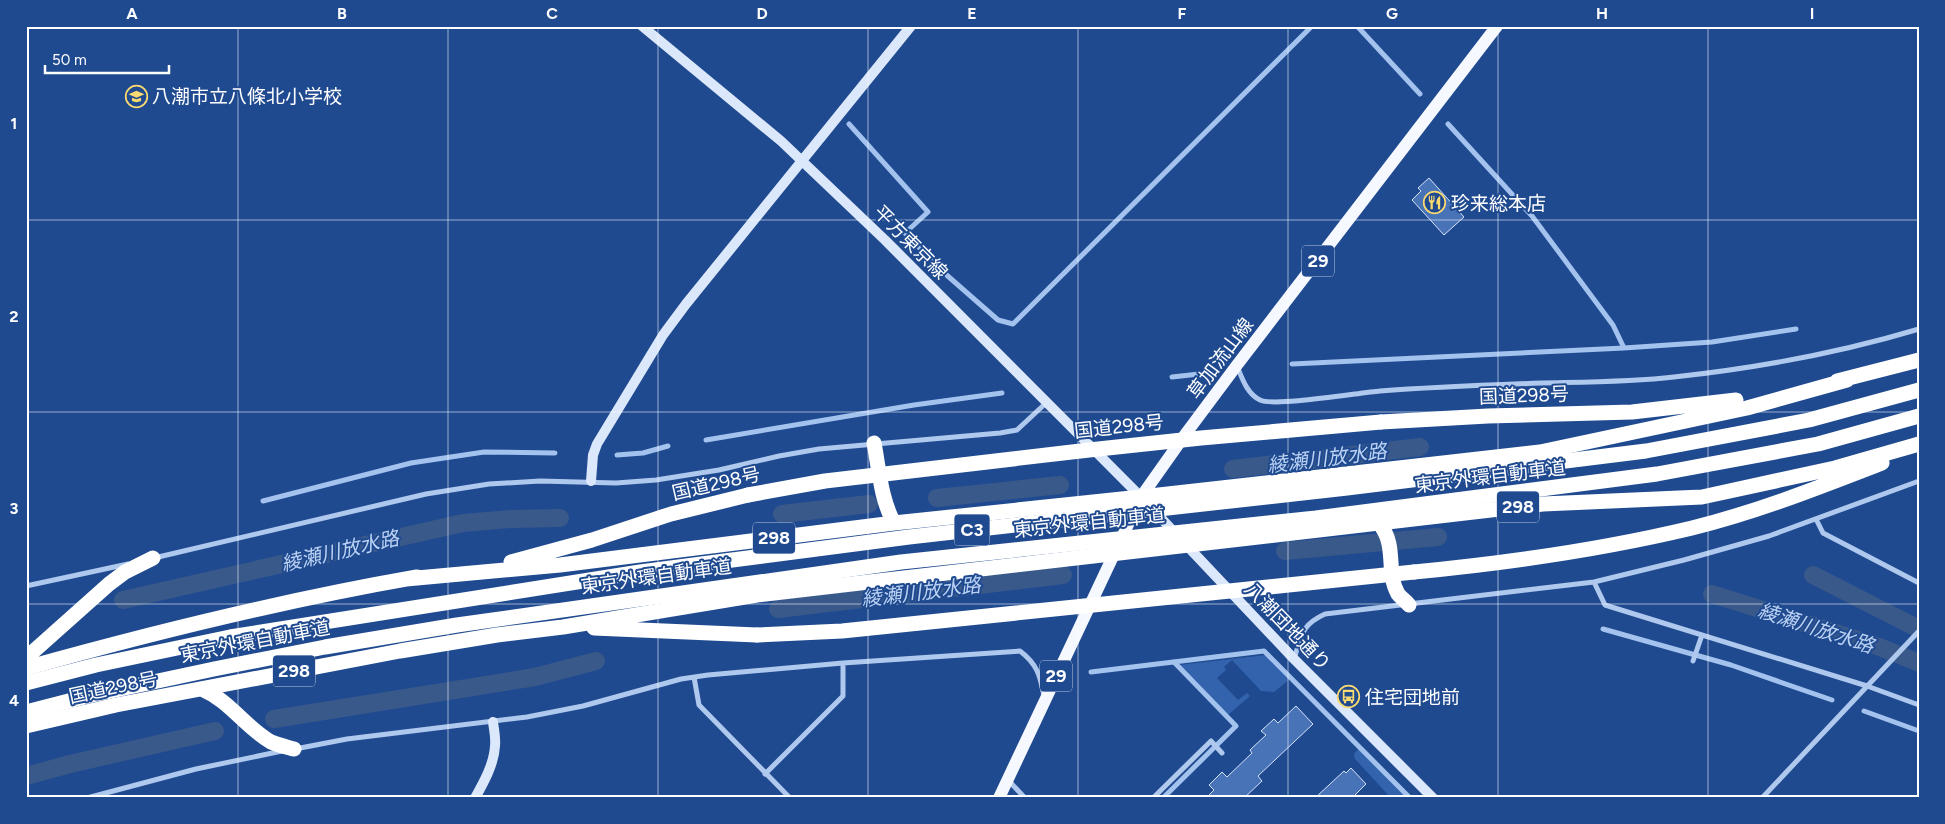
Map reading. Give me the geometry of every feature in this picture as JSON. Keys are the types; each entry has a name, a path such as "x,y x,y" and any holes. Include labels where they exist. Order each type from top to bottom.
{"highway":[{"name":"国道298号","path":"406,579 560,565 894,523 1141,498 1540,452 1747,408 1919,360"},
{"name":"国道298号","path":"26,668 145,635 350,589 523,560 671,514 748,495 825,481 1200,438 1381,422 1488,416 1632,412 1714,404 1847,380"},
{"name":"東京外環自動車道","path":"26,683 96,664 230,637 640,572 909,537 1337,489 1646,451 1809,420 1919,390"},
{"name":"東京外環自動車道","path":"26,712 92,695 205,671 325,647 457,625 901,562 1316,518 1657,474 1818,444 1919,416"},
{"path":"874,443 884,495 889,514 894,523"},
{"name":"国道298号","path":"26,726 116,705 400,651 498,635 563,627 757,595 1543,504 1702,496 1835,468 1919,444"},
{"name":"国道298号","path":"563,627 757,635 852,630 1478,566 1600,548 1693,528 1777,502 1919,450"},
{"path":"1378,523 1386,532 1389,542 1395,585 1399,595 1409,604"},
{"path":"26,658 109,584 125,572 154,558"},
{"path":"202,689 220,699 259,734 274,743 294,749"}],"main road":[{"name":"草加流山線","path":"998,798 1141,498 1237,365 1496,26"}],"street":[{"name":"平方東京線","path":"642,26 801,160 982,336 1141,498"},
{"path":"591,481 593,455 598,444 663,336 801,160 911,26"},
{"path":"1237,365 1249,392 1260,400 1279,402 1474,385 1673,378 1813,356 1919,329"},
{"path":"26,586 426,494 489,484 540,481 616,483 656,480 719,470 818,449 1017,430 1046,403"},
{"path":"1294,658 1305,628 1311,620 1325,614 1594,582 1684,560 1769,536 1919,481"},
{"name":"八潮団地通り","path":"1141,498 1294,658 1433,798"},
{"path":"1816,519 1823,533 1919,582"},
{"path":"1594,582 1605,605 1867,686 1919,705"},
{"path":"1762,798 1919,631"},
{"path":"1694,661 1702,635"},
{"path":"87,798 196,769 294,749 347,739 493,722 584,706 694,677 843,663 1020,651 1032,660 1040,677 1045,702"},
{"path":"765,774 843,696 843,663"},
{"path":"694,677 699,705 790,798"},
{"path":"475,798 484,783 496,746 493,722"},
{"path":"1153,798 1210,740 1222,753"},
{"path":"1007,780 1025,798"}],"shaded area":[{"path":"1266,655 1290,679 1274,692 1261,691 1232,660 1224,667 1226,670 1217,678 1238,700 1247,693 1250,696 1228,715 1179,665"},
{"path":"1359,748 1407,798 1391,798 1355,759 1354,754"}],"building":[{"path":"1429,178 1464,217 1444,235 1412,200 1421,191 1418,188"},
{"path":"1296,706 1313,724 1258,776 1262,781 1244,798 1206,798 1214,790 1209,785 1222,772 1227,777 1252,753 1250,750 1266,735 1261,731 1274,719 1278,723"},
{"path":"1351,768 1366,784 1352,798 1315,798 1344,771 1346,773"}],"waterway":[{"path":"849,124 928,212 905,233 942,271 998,320 1013,324 1312,26"},
{"path":"1357,26 1420,94"},
{"path":"1448,124 1532,216 1613,325 1624,348"},
{"path":"1292,364 1712,342 1796,329"},
{"path":"1172,377 1199,374"},
{"path":"706,440 914,405 1002,393"},
{"path":"617,455 643,453 668,446"},
{"name":"綾瀬川放水路","path":"1233,469 1420,447"},
{"path":"263,501 411,463 484,452 555,453"},
{"name":"綾瀬川放水路","path":"937,498 1060,485"},
{"name":"綾瀬川放水路","path":"782,514 869,504"},
{"name":"綾瀬川放水路","path":"123,600 463,523 511,519 560,518"},
{"name":"綾瀬川放水路","path":"1285,551 1438,537"},
{"name":"綾瀬川放水路","path":"778,609 1063,575"},
{"name":"綾瀬川放水路","path":"1813,575 1919,629"},
{"name":"綾瀬川放水路","path":"1712,594 1877,646 1919,663"},
{"path":"1603,629 1731,665 1832,700"},
{"path":"1091,672 1264,651 1410,798"},
{"name":"綾瀬川放水路","path":"274,719 535,677 596,661"},
{"path":"1163,798 1236,726 1174,662"},
{"path":"1864,711 1919,731"},
{"name":"綾瀬川放水路","path":"26,776 215,731"}],"place":[{"name":"八潮市立八條北小学校","path":"136,96"},
{"name":"珍来総本店","path":"1435,203"},
{"name":"住宅団地前","path":"1349,697"}]}
